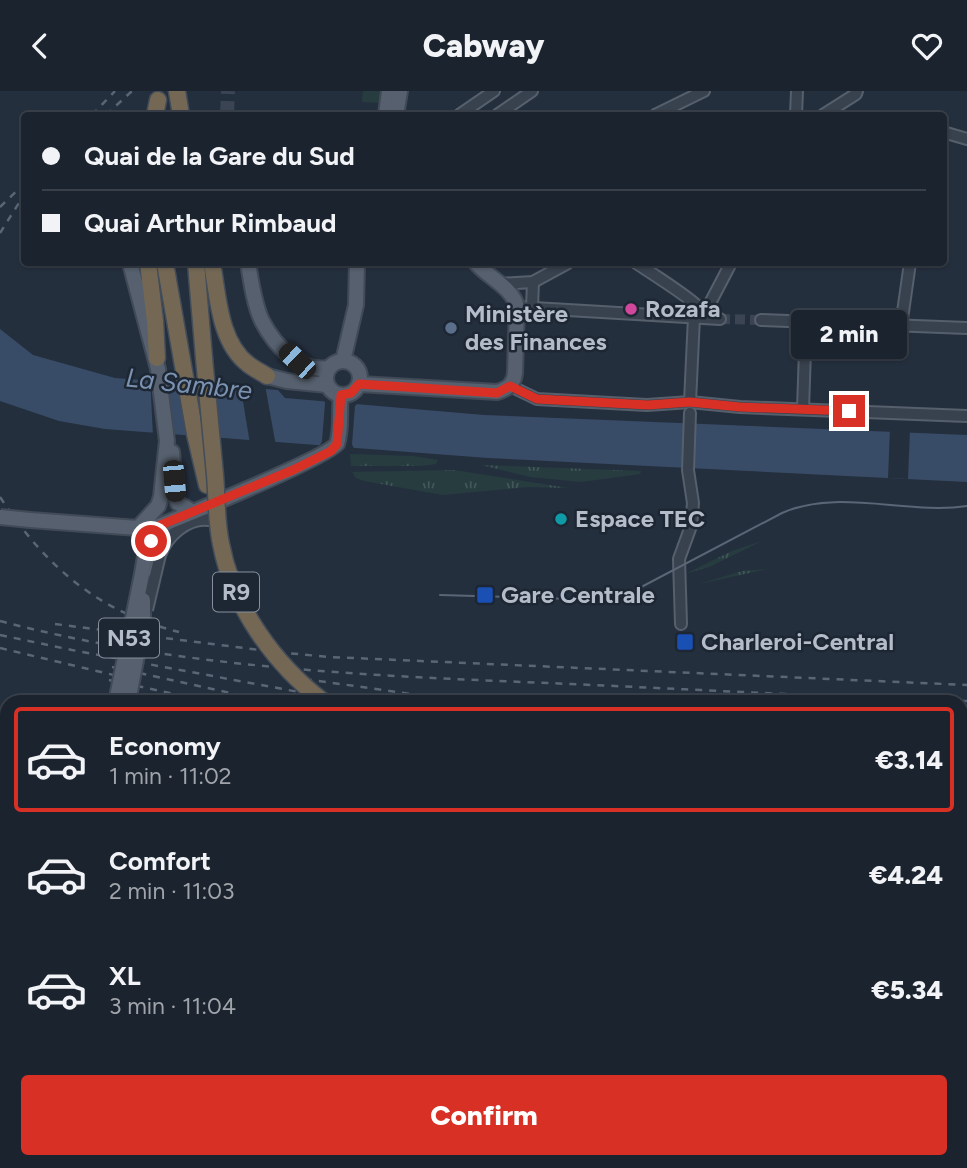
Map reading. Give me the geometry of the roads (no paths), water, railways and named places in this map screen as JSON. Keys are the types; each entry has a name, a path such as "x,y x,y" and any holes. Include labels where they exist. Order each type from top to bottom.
{"highway":[{"path":"148,266 156,358"},
{"path":"166,266 195,434 213,517"},
{"name":"R9","path":"196,266 216,484 213,517 221,546 231,578 249,617 279,660 315,695"},
{"path":"213,266 229,338 246,363 267,376"}],"main road":[{"path":"386,112 389,91"},
{"path":"396,112 400,91"},
{"path":"132,266 156,358 168,465 178,503 193,512"},
{"path":"249,266 261,320 270,334 309,369 336,365 357,369 359,384 351,393 341,396 327,385 267,376"},
{"path":"327,385 326,376 336,365 356,305 357,266"},
{"path":"359,384 503,389 514,380 525,308 478,266"},
{"path":"0,517 156,527 293,470 331,451 337,444 341,396"},
{"path":"145,556 138,536 138,527 158,506 168,465"},
{"name":"N53","path":"117,695 145,556 156,527"},
{"name":"N53","path":"129,695 144,623 142,574"}],"street":[{"path":"468,112 494,91"},
{"path":"501,112 532,91"},
{"path":"668,112 704,91"},
{"path":"796,112 797,91"},
{"path":"828,112 857,93"},
{"path":"947,133 967,139"},
{"path":"499,284 533,282 562,266"},
{"path":"640,266 698,304 688,470 692,503 691,526 679,559 681,624"},
{"path":"697,314 708,307 729,266"},
{"path":"901,326 910,266"},
{"path":"533,282 525,308 697,314 720,319"},
{"path":"761,320 967,328"},
{"path":"803,409 806,321"},
{"path":"503,389 537,399 690,408 803,409 967,416"},
{"path":"144,623 164,543 178,530 199,519 213,517"}],"water":[{"name":"La Sambre","path":"0,329 33,355 115,378 278,390 285,398 484,415 967,435 967,482 488,458 105,429 59,421 0,401"}],"tunnel":[{"path":"227,112 228,91"},
{"path":"720,319 761,320"}],"tram line":[{"path":"440,595 605,600 628,594 782,513 804,506 849,502 944,508 967,506"}],"railway":[{"path":"95,112 115,91"},
{"path":"109,112 132,91"},
{"path":"0,207 21,187"},
{"path":"0,233 21,200"},
{"path":"0,497 36,544 76,583 123,612 179,632"},
{"path":"0,621 141,650 284,668 427,678 819,695"},
{"path":"55,624 330,657 967,685"},
{"path":"0,635 315,695"},
{"path":"0,648 122,677"},
{"path":"112,667 240,695"},
{"path":"305,679 418,695"},
{"path":"109,680 179,695"}],"place":[{"name":"Rozafa","path":"631,309"},
{"name":"Ministère des Finances","path":"451,328"},
{"name":"Espace TEC","path":"561,519"},
{"name":"Gare Centrale","path":"485,595"},
{"name":"Charleroi-Central","path":"685,642"}]}
